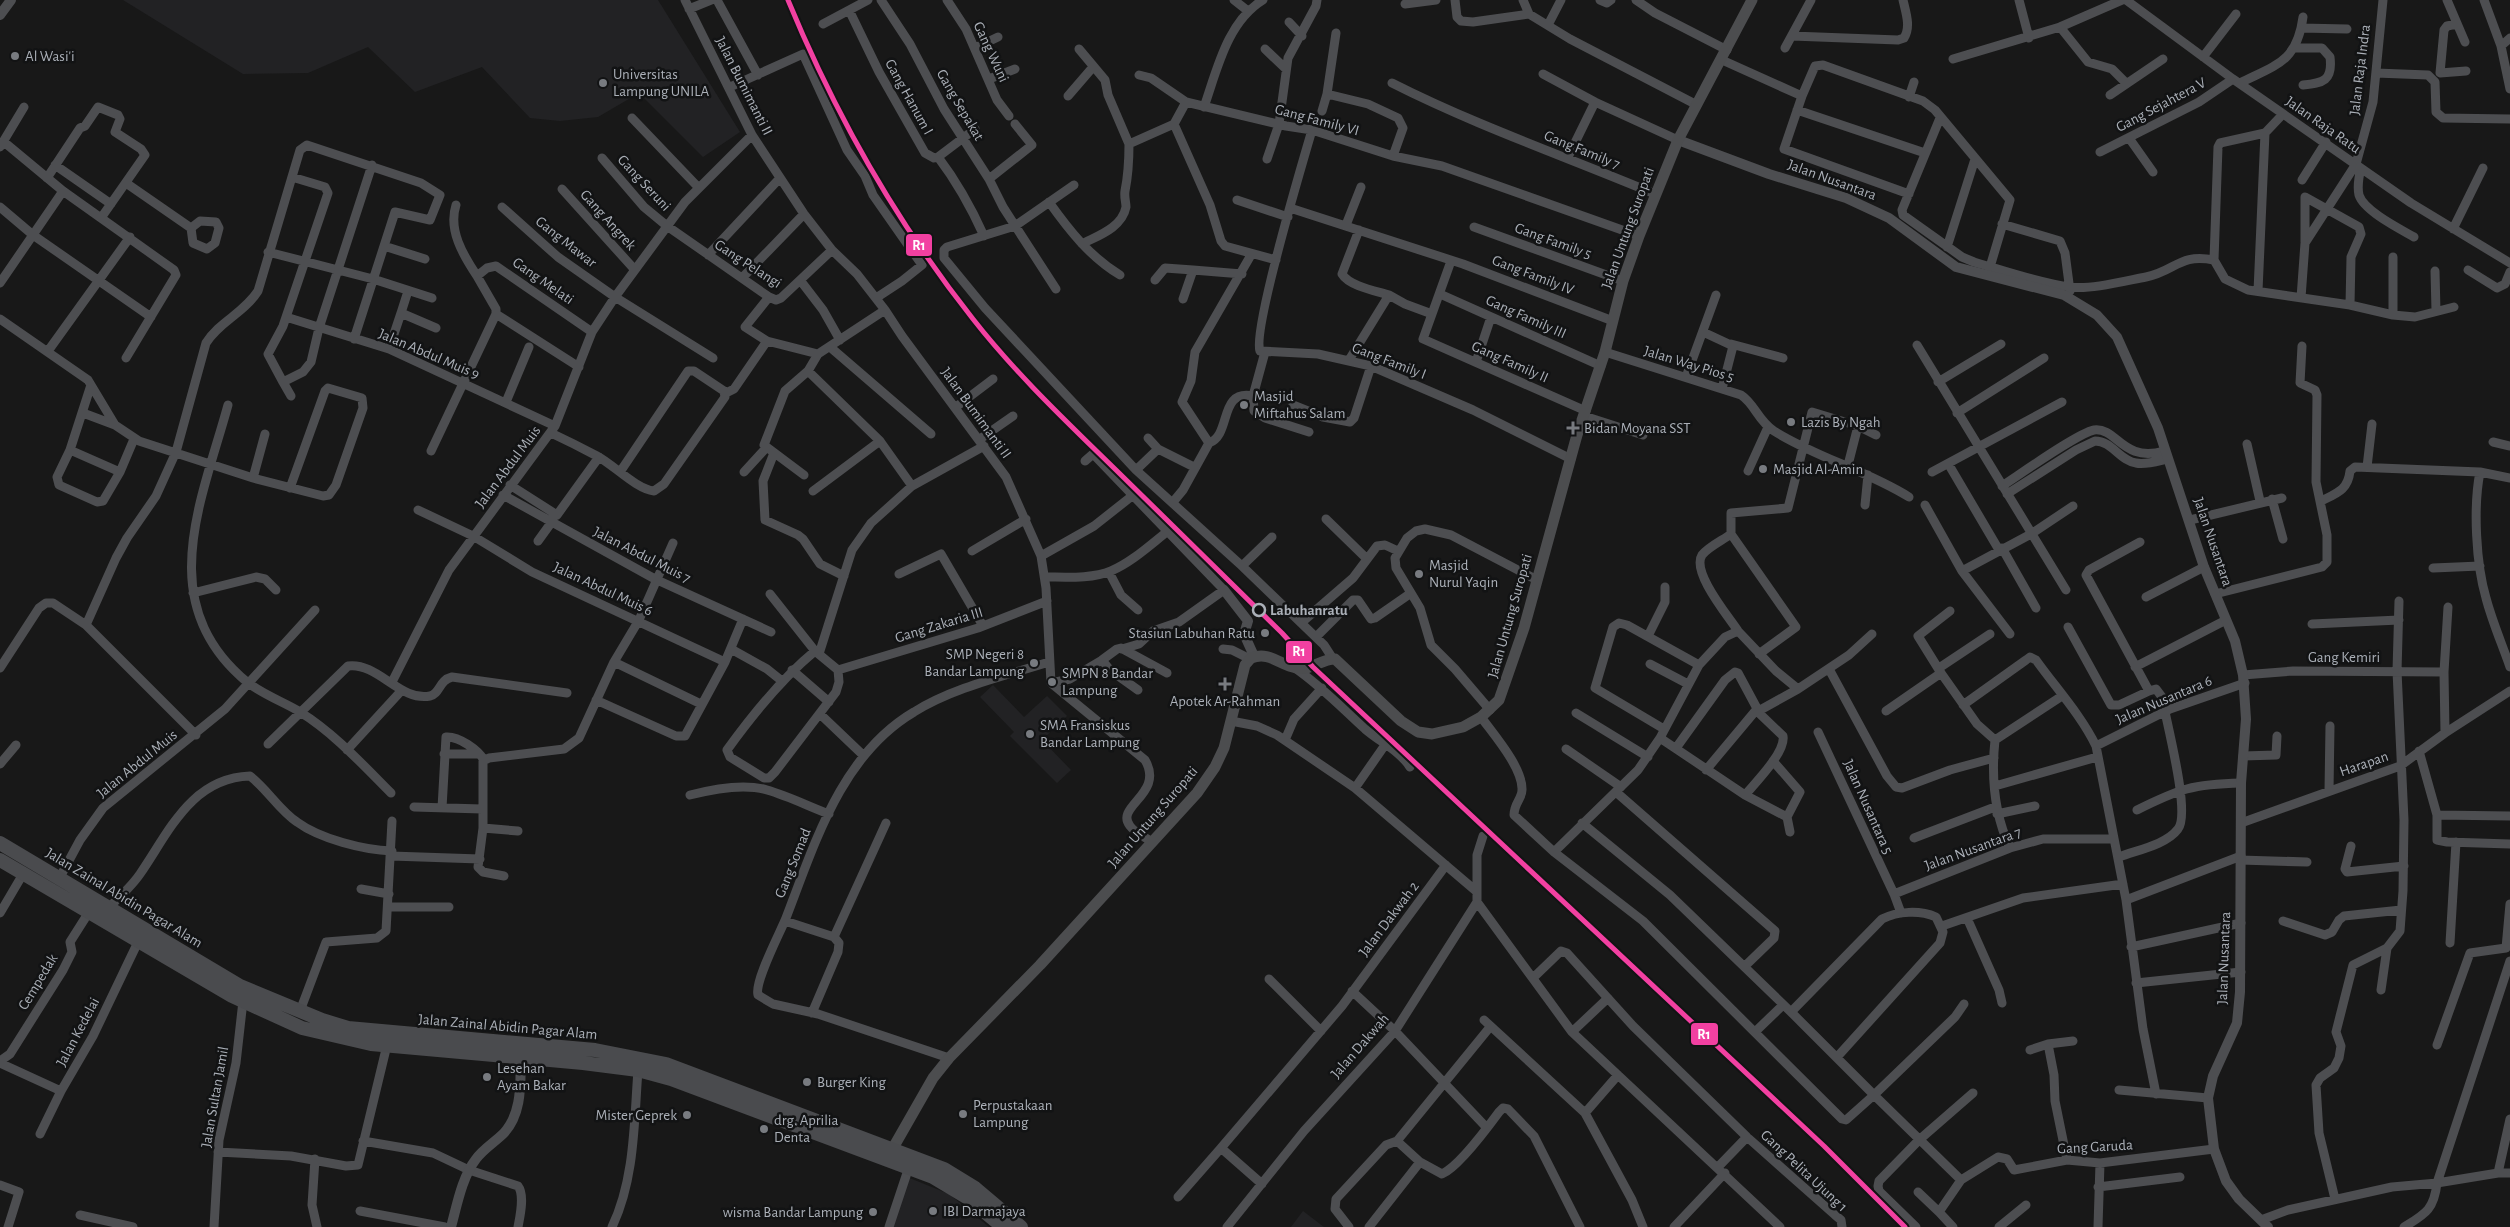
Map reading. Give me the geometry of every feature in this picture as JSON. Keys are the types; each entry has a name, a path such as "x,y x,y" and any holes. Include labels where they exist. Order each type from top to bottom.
{"highway":[{"name":"Jalan Zainal Abidin Pagar Alam","path":"0,843 240,986 300,1011 348,1028 626,1055 666,1064 707,1086 840,1136 955,1189 1003,1227"},
{"name":"Jalan Zainal Abidin Pagar Alam","path":"0,860 242,1001 302,1028 349,1040 387,1045 521,1056 638,1070 707,1086"},
{"name":"Jalan Zainal Abidin Pagar Alam","path":"840,1136 893,1148 963,1179 1021,1227"}],"main road":[{"name":"Jalan Untung Suropati","path":"1485,713 1499,700 1506,686 1571,459 1601,366 1623,282 1639,236 1678,140 1725,55 1752,0"},
{"path":"1252,658 1270,656 1294,668 1309,668 1333,659 1401,721 1418,732 1432,734 1448,732 1485,713"},
{"name":"Jalan Untung Suropati","path":"893,1148 933,1078 949,1058 1040,965 1197,793 1215,767 1224,748 1245,666 1252,658"}],"street":[{"path":"0,15 11,0"},
{"name":"Jalan Bumimanti II","path":"685,0 752,135 804,214 832,250 857,274 876,298 1006,477 1041,556 1047,602 1051,683"},
{"path":"690,9 711,0"},
{"path":"717,0 758,75"},
{"path":"823,24 850,12 868,0"},
{"name":"Gang Sepakat","path":"881,0 910,44 944,109 1015,226 1056,289"},
{"name":"Gang Wuni","path":"947,0 975,48 997,100 1032,144 988,179"},
{"path":"1234,0 1248,11"},
{"path":"1204,107 1221,57 1235,27 1248,11 1263,0"},
{"path":"1267,159 1279,124 1288,58 1302,36 1317,0"},
{"path":"1405,4 1436,0"},
{"path":"1455,0 1457,17 1465,22 1529,14"},
{"path":"1523,0 1529,14 1570,39 1697,105"},
{"path":"1548,25 1561,0"},
{"path":"1600,0 1607,3 1611,0"},
{"path":"1636,0 1725,55 1802,96"},
{"path":"1785,48 1811,0"},
{"path":"1792,36 1898,40 1904,38 1908,32 1904,0"},
{"path":"2019,0 2029,38"},
{"path":"1953,59 2029,38 2060,27 2122,0"},
{"name":"Jalan Raja Ratu","path":"2126,0 2202,57 2326,142 2357,168 2510,263"},
{"name":"Jalan Raja Indra","path":"2357,168 2373,102 2383,0"},
{"path":"2447,0 2465,42"},
{"path":"2484,0 2501,46 2510,90"},
{"name":"Gang Hanum I","path":"850,12 879,72 925,153 934,158 938,157 969,202 984,236"},
{"path":"2202,57 2236,14"},
{"path":"2303,17 2296,48 2322,48 2330,57 2330,72 2326,80 2321,83 2303,85"},
{"path":"1289,22 1302,36"},
{"path":"2457,24 2447,26 2444,30 2435,106 2439,116 2510,119"},
{"path":"2060,27 2070,42 2088,62 2115,71 2126,84"},
{"path":"2301,28 2347,29"},
{"path":"1322,111 1327,94 1336,33"},
{"path":"975,48 998,37"},
{"path":"2501,46 2510,38"},
{"name":"Gang Sejahtera V","path":"2100,152 2237,81 2280,63 2296,48"},
{"path":"1079,49 1105,80 1108,94 1129,144 1126,208 1120,220 1111,229 1082,244"},
{"path":"1265,49 1286,69"},
{"path":"730,88 803,54 847,150 865,176 873,195 922,265 876,298"},
{"path":"2110,95 2163,59"},
{"path":"1909,194 1784,149 1812,68 1819,64 1930,105 2008,195 2010,204 2002,224 1990,267"},
{"path":"1068,96 1094,67"},
{"path":"989,79 1015,69"},
{"path":"2376,73 2422,74 2437,77 2466,71"},
{"path":"1543,74 1595,102 1678,140"},
{"name":"Gang Family VI","path":"1139,75 1150,78 1186,102 1312,130 1393,156 1442,166 1639,236"},
{"path":"1909,97 1914,82"},
{"name":"Gang Family 7","path":"1392,83 1497,132 1568,157 1655,194"},
{"path":"1327,94 1368,104 1398,118 1402,122 1403,128 1393,156"},
{"path":"1129,144 1174,124 1186,102"},
{"path":"1568,157 1595,102"},
{"path":"24,107 2,144 63,191 169,265 176,275 126,358"},
{"path":"47,178 80,128 85,126 98,107 118,115 120,119 115,132 141,149 145,155 101,218"},
{"path":"1797,110 1925,153"},
{"path":"2283,114 2265,133 2220,143 2218,147 2214,260 2225,279 2236,286 2258,291 2350,305 2393,315 2415,317 2454,308"},
{"path":"632,118 698,187"},
{"path":"1940,118 1902,210 1903,215 1962,258 2070,293 2148,277 2163,272 2185,259 2195,257 2214,260"},
{"path":"1174,124 1210,205 1223,244 1276,260"},
{"path":"938,157 975,129"},
{"path":"1309,432 1258,415 1252,405 1265,352 1260,351 1259,347 1261,328 1276,260 1312,130"},
{"path":"2258,291 2265,133"},
{"name":"Jalan Abdul Muis","path":"392,682 449,570 510,485 553,430 592,332 615,297 698,187 752,135"},
{"path":"2129,138 2153,172"},
{"name":"Jalan Nusantara","path":"1678,140 1854,202 1889,218 1956,267 2070,293 2097,315 2117,337 2158,428 2204,567 2235,641 2244,679 2246,719 2240,823 2241,972 2236,1023 2213,1076 2208,1098 2214,1149 2226,1181 2239,1199 2264,1224"},
{"path":"2302,180 2326,142"},
{"path":"86,625 116,558 127,538 156,496 176,452 206,342 216,330 250,304 258,291 268,252 300,150 307,145 372,165 421,184 440,195 430,220 395,212 354,338"},
{"name":"Gang Seruni","path":"602,158 644,207 667,226"},
{"path":"1947,247 1976,159"},
{"path":"283,382 303,372 311,362 318,328 339,270 372,165"},
{"path":"55,166 111,204"},
{"path":"2304,243 2357,168"},
{"path":"2357,168 2359,194 2363,202 2385,219 2414,237"},
{"path":"2453,228 2482,168"},
{"path":"291,396 268,354 286,318 328,191 325,187 292,177"},
{"path":"708,254 780,178"},
{"path":"126,183 191,228"},
{"path":"1074,185 1015,226 947,247 944,250 944,258 984,308 1136,470 1242,566 1316,637 1333,659"},
{"path":"1346,226 1361,187"},
{"name":"Gang Angrek","path":"562,189 635,270"},
{"path":"0,283 63,191"},
{"path":"2301,298 2305,197 2329,209 2361,230 2351,257 2350,305"},
{"name":"Gang Family IV","path":"1237,200 1359,230 1463,264 1613,321"},
{"path":"1049,202 1082,244 1108,267 1120,274"},
{"path":"431,451 496,314 496,309 461,248 452,218 456,205"},
{"path":"0,207 34,235 151,317"},
{"name":"Gang Mawar","path":"502,207 558,257 615,297 713,358"},
{"path":"743,277 804,214"},
{"path":"2002,224 2060,241 2070,293"},
{"name":"Gang Pelangi","path":"667,226 743,277 769,297 778,300 832,250"},
{"name":"Gang Family 5","path":"1474,227 1623,282"},
{"path":"1359,230 1342,274 1343,277 1432,314 1440,294 1447,260"},
{"path":"48,350 130,237"},
{"path":"384,246 424,259"},
{"path":"268,252 373,279 432,298"},
{"path":"1209,443 1182,402 1191,381 1195,352 1242,274 1251,254"},
{"path":"2393,257 2393,315"},
{"name":"Gang Melati","path":"477,276 493,265 496,266 592,332"},
{"path":"1154,280 1165,268 1242,274"},
{"path":"1183,299 1193,270"},
{"path":"2468,270 2497,288 2505,284 2510,272"},
{"path":"2435,272 2436,311"},
{"path":"800,280 823,310 840,340"},
{"path":"389,349 408,291"},
{"name":"Gang Family III","path":"1440,294 1601,366"},
{"path":"1348,360 1389,295"},
{"path":"1686,377 1716,296"},
{"path":"769,297 746,325 767,341 818,354"},
{"path":"804,475 770,451 764,441 785,391 808,371 818,354 885,310"},
{"path":"401,314 436,328"},
{"path":"496,314 578,367"},
{"name":"Gang Family II","path":"1432,314 1423,339 1585,413 1643,436"},
{"path":"1476,362 1491,317"},
{"name":"Jalan Abdul Muis 9","path":"286,318 389,349 506,402 599,457 648,490 654,491 661,488 726,393 734,390 767,341"},
{"path":"0,319 48,350 86,378 115,425"},
{"path":"1704,332 1731,344 1783,358"},
{"path":"1722,389 1734,350 1731,344"},
{"path":"1938,382 2002,344"},
{"path":"830,346 931,434"},
{"path":"1917,346 1978,449 2066,590"},
{"path":"2215,594 2322,566 2327,562 2328,556 2316,482 2317,396 2315,390 2300,383 2302,346"},
{"path":"506,402 529,347"},
{"name":"Gang Family I","path":"1265,352 1318,354 1371,366 1473,410 1571,459"},
{"name":"Jalan Way Pios 5","path":"1605,352 1747,398 1760,420 1768,427 1803,448 1848,465 1909,497"},
{"path":"1957,413 2044,358"},
{"path":"1293,405 1323,417 1350,422 1354,418 1371,366"},
{"path":"620,472 688,371 694,371 722,388 726,393"},
{"path":"808,371 880,441 912,486"},
{"path":"956,407 993,378"},
{"path":"91,385 70,450 57,477 58,483 97,502 103,501 120,472 134,438"},
{"path":"83,413 115,425 134,438 212,466 253,478 290,488 323,496 332,492 363,408 362,398 328,388 290,488"},
{"path":"1173,502 1183,490 1209,443 1214,442 1219,434 1234,400 1243,394 1253,396"},
{"path":"1932,472 1949,465 2062,402"},
{"path":"228,405 212,466 197,512 193,593 195,608 206,635 231,667 249,684 301,713 347,750 391,792"},
{"path":"1760,654 1796,627 1731,534 1732,512 1788,508 1814,412 1858,426 1876,435"},
{"path":"770,594 817,653 838,670 838,687 820,714 769,778 764,778 730,757 727,754 728,749 792,670 817,653 852,550 863,534 898,497 912,486 982,442 1013,416"},
{"path":"2367,467 2372,424"},
{"path":"1848,465 1858,426"},
{"path":"1748,471 1768,427"},
{"path":"2004,490 2071,442 2094,430 2103,431 2135,453 2166,455"},
{"path":"253,478 265,434"},
{"path":"1148,438 1158,450 1194,468"},
{"path":"813,491 880,441"},
{"path":"2493,442 2510,446"},
{"path":"2247,444 2260,502"},
{"path":"70,450 120,472"},
{"path":"1136,470 1158,450"},
{"path":"744,472 770,451"},
{"path":"770,451 763,482 765,520 798,535 803,539 820,564 844,576"},
{"path":"1085,460 1094,454 1132,496 1168,530 1224,590 1248,621 1244,634 1252,658"},
{"path":"510,485 557,515 599,457"},
{"path":"1949,465 2036,608"},
{"path":"2320,501 2345,489 2352,468 2480,472 2510,478"},
{"path":"2480,472 2476,501 2480,566 2485,597 2510,667"},
{"path":"1865,505 1868,475"},
{"name":"Jalan Abdul Muis 7","path":"503,495 655,579 771,632"},
{"path":"1041,556 1094,526 1132,496"},
{"path":"2190,520 2282,498"},
{"path":"2272,499 2282,539"},
{"path":"1925,506 1962,571 2010,634"},
{"path":"1962,571 2031,534 2073,506"},
{"name":"Jalan Abdul Muis 6","path":"418,510 473,536 532,572 639,620 725,662"},
{"path":"972,552 1026,519"},
{"path":"1326,519 1366,558"},
{"path":"538,541 551,523"},
{"path":"1536,580 1450,535 1425,529 1416,531 1398,551 1395,558 1396,568 1420,608 1430,645 1455,670 1485,713 1520,775 1522,791 1514,805 1514,815 1554,852 1643,921 1842,1119 1846,1120 1874,1094 1955,1017 1964,1004"},
{"path":"1045,577 1108,572 1137,555 1168,530"},
{"path":"1731,534 1705,552 1700,563 1706,583 1738,631 1798,689"},
{"path":"1242,566 1272,537"},
{"path":"2140,542 2089,570 2086,575 2149,691"},
{"path":"444,754 482,757 570,747 584,730 614,662 639,620 655,579 673,543"},
{"path":"1302,624 1353,578 1363,567 1366,558 1379,545 1398,551"},
{"path":"899,574 941,554 983,626"},
{"path":"2433,568 2480,566"},
{"path":"2146,598 2204,567"},
{"path":"1108,572 1121,595 1138,610"},
{"path":"193,593 256,577 264,579 276,590"},
{"path":"1648,636 1665,602 1665,587"},
{"path":"1051,683 1070,679 1117,649 1139,644 1153,631 1179,622 1224,590"},
{"path":"1316,637 1353,600 1358,600 1371,619 1411,593"},
{"path":"2335,1199 2319,1133 2316,1085 2320,1078 2334,1068 2339,1058 2341,1046 2336,1032 2353,965 2387,948 2400,931 2404,866 2404,820 2397,671 2400,601"},
{"name":"Gang Zakaria III","path":"838,670 983,626 1047,602"},
{"path":"0,668 43,604 53,603 86,625 196,735"},
{"path":"2444,733 2444,672 2448,607"},
{"name":"Jalan Abdul Muis","path":"59,879 84,833 103,808 196,735 249,684 315,610"},
{"path":"1950,611 1918,636 1963,705 1977,724 1994,740 1996,811 2010,848"},
{"path":"596,700 681,737 687,734 701,704 725,662 743,619"},
{"path":"2135,667 2226,620"},
{"path":"2312,624 2399,620"},
{"path":"1699,665 1624,623 1612,627 1595,687 1662,734 1676,748 1706,770 1744,795 1787,817"},
{"path":"2068,627 2111,705 2114,707 2156,689 2159,691 2164,712 2181,789 2182,816 2178,830 2160,842 2119,857"},
{"path":"1554,852 1619,789 1648,757 1699,665 1725,637 1738,631"},
{"path":"1706,770 1759,709 1798,689 1829,669 1872,634"},
{"path":"1886,712 1990,634"},
{"path":"731,649 767,669 782,681"},
{"path":"1122,649 1167,673"},
{"path":"1223,649 1232,650 1252,658"},
{"path":"1963,705 2030,657 2036,660 2086,726 2096,746 2124,884 2130,947 2156,1094"},
{"path":"1102,660 1110,670 1138,690"},
{"path":"614,662 701,704"},
{"name":"Gang Somad","path":"949,1058 812,1013 773,1004 761,998 757,992 759,979 838,794 864,756 886,732 914,711 966,689 1050,662"},
{"path":"1650,664 1688,684"},
{"path":"268,744 348,666 357,665 392,682 402,690 430,696 436,694 442,681 452,677 568,693"},
{"path":"1294,668 1322,688 1365,729 1404,758 1410,767"},
{"path":"1829,669 1887,776 1896,787 1902,788 1950,770 1994,758"},
{"path":"792,670 829,702"},
{"name":"Gang Kemiri","path":"2244,679 2284,671 2444,672"},
{"path":"1676,748 1725,680 1735,672 1740,674 1759,709 1782,736 1782,744 1773,761 1744,795"},
{"name":"Jalan Nusantara 6","path":"2096,746 2164,712 2244,679"},
{"path":"1051,683 1145,760 1150,775 1150,782 1128,810 1127,819 1129,825 1136,832 1152,842"},
{"path":"1285,740 1294,720 1322,688"},
{"path":"347,750 402,690"},
{"name":"Harapan","path":"2240,823 2400,766 2444,733 2510,691"},
{"path":"1994,740 2062,696"},
{"path":"1576,713 1648,757"},
{"path":"820,714 864,756"},
{"path":"1231,722 1266,729 1356,788 1476,891"},
{"path":"2329,791 2330,726"},
{"name":"Jalan Nusantara 5","path":"1818,732 1894,894"},
{"path":"2243,756 2276,755 2277,736"},
{"path":"442,808 446,737 450,737 482,757"},
{"path":"0,764 16,745"},
{"path":"1356,788 1386,745"},
{"path":"1566,749 1619,789 1775,931 1774,938 1745,966"},
{"path":"2420,752 2437,815 2436,838 2439,842 2510,844"},
{"path":"482,757 483,828 478,867 481,871 504,876"},
{"path":"1995,786 2097,758"},
{"path":"1773,761 1800,792 1787,817 1790,832"},
{"path":"108,908 135,881 177,815 216,782 239,777 250,776 297,822 313,831 369,850 391,854 480,859"},
{"path":"2137,810 2181,789 2202,784 2241,783"},
{"path":"690,795 707,791 742,788 765,790 829,814"},
{"path":"1914,838 1996,811 2035,806"},
{"path":"414,807 482,809"},
{"path":"2437,815 2510,816"},
{"path":"300,1011 326,942 381,936 387,927 392,821"},
{"path":"834,937 886,823"},
{"path":"1582,823 1670,895 1838,1056 1960,1180 1939,1212"},
{"path":"483,828 518,831"},
{"path":"1483,836 1476,855 1476,902 1533,978 1549,1004 1572,1032 1718,1166 1775,1225"},
{"name":"Jalan Nusantara 7","path":"1894,894 2010,848 2044,839 2114,839"},
{"path":"2450,943 2456,842"},
{"path":"2350,846 2347,872 2404,866"},
{"path":"2126,900 2241,858 2307,862"},
{"name":"Jalan Dakwah 2","path":"1178,1197 1321,1031 1446,865"},
{"path":"0,914 23,874"},
{"path":"1942,926 2023,898 2124,884"},
{"path":"361,890 389,894"},
{"path":"1894,894 1901,913"},
{"name":"Jalan Dakwah","path":"1227,1227 1304,1131 1395,1031 1476,902"},
{"path":"2437,1044 2470,953 2508,949 2510,904"},
{"path":"388,907 449,907"},
{"path":"2283,921 2325,935 2332,932 2338,920 2344,916 2401,910"},
{"name":"Cempedak","path":"0,1062 10,1054 63,970 72,952 70,942 89,912"},
{"path":"1791,1012 1877,922 1887,916 1901,913 1936,917 1942,926 1940,943 1838,1056"},
{"path":"1967,918 1999,990 2002,1003"},
{"path":"785,920 834,937 839,948 812,1013"},
{"path":"2130,947 2241,923"},
{"name":"Jalan Kedelai","path":"40,1134 61,1091 93,1036 138,942"},
{"path":"2382,990 2387,948"},
{"name":"Gang Pelita Ujung 1","path":"1533,978 1561,951 1564,951 1633,1026 1747,1137 1841,1220 1842,1227"},
{"path":"2404,1227 2428,1211 2436,1199 2437,1184 2508,972 2510,961"},
{"path":"2136,983 2241,972"},
{"path":"1269,979 1321,1031"},
{"path":"1352,992 1395,1031 1487,1128"},
{"path":"1572,1032 1608,998"},
{"name":"Jalan Sultan Jamil","path":"214,1227 218,1152 236,1062 242,1001"},
{"path":"1756,1032 1783,1005"},
{"path":"1349,1227 1335,1209 1336,1199 1386,1145 1397,1141 1445,1084 1487,1023 1586,1113 1632,1200 1643,1227"},
{"path":"2030,1050 2048,1044 2073,1041"},
{"path":"2048,1044 2054,1074 2055,1101 2067,1160"},
{"path":"218,1152 315,1159 355,1166 360,1163 387,1045"},
{"path":"451,1227 469,1170 476,1158 504,1132 515,1116 520,1093 521,1056"},
{"path":"0,1062 61,1091"},
{"path":"612,1227 617,1216 629,1172 638,1070"},
{"path":"1586,1113 1618,1075"},
{"path":"2119,1090 2208,1098"},
{"path":"1916,1227 1879,1191 1879,1181 1920,1140 1973,1093"},
{"path":"1397,1141 1420,1162 1438,1173 1446,1173 1503,1108 1512,1112 1534,1136 1580,1227"},
{"path":"2498,1173 2510,1121"},
{"path":"1718,1166 1747,1137"},
{"path":"364,1141 433,1153 469,1170 520,1187 521,1202 518,1227"},
{"path":"1221,1148 1262,1184"},
{"name":"Gang Garuda","path":"1960,1180 1998,1157 2006,1159 2014,1170 2067,1160 2100,1163 2214,1149"},
{"path":"315,1159 312,1204 318,1227"},
{"path":"1370,1227 1420,1162"},
{"path":"2098,1227 2100,1163"},
{"path":"889,1227 909,1167"},
{"path":"1674,1227 1725,1173"},
{"path":"2264,1224 2288,1210 2392,1187 2437,1184 2498,1173 2510,1174"},
{"path":"2098,1187 2180,1177"},
{"path":"0,1185 19,1192 8,1227"},
{"path":"1918,1192 1953,1227"},
{"path":"1999,1227 2026,1205"},
{"path":"360,1211 445,1227"},
{"path":"80,1215 133,1227"}],"shaded area":[{"name":"Universitas Lampung UNILA","path":"123,0 658,0 740,132 703,157 639,93 598,117 560,121 530,118 482,67 415,92 368,47 308,73 243,74"},
{"name":"SMA Fransiskus Bandar Lampung","path":"993,685 1024,717 1047,696 1067,716 1042,740 1071,770 1057,783 1010,736 1014,732 980,697"},
{"name":"IBI Darmajaya","path":"907,1177 949,1194 989,1227 892,1227"},
{"path":"1303,1211 1324,1227 1291,1227"}],"transit line":[{"name":"R1","path":"788,0 806,42 847,126 893,206 973,319 1024,378 1282,633 1313,667 1824,1146 1905,1227"}],"place":[{"name":"Al Wasi'i","path":"15,56"},
{"name":"Universitas Lampung UNILA","path":"603,83"},
{"name":"Masjid Miftahus Salam","path":"1244,405"},
{"name":"Lazis By Ngah","path":"1791,422"},
{"name":"Bidan Moyana SST","path":"1573,428"},
{"name":"Masjid Al-Amin","path":"1763,469"},
{"name":"Masjid Nurul Yaqin","path":"1419,574"},
{"name":"Labuhanratu","path":"1259,610"},
{"name":"Stasiun Labuhan Ratu","path":"1265,633"},
{"name":"SMP Negeri 8 Bandar Lampung","path":"1034,663"},
{"name":"SMPN 8 Bandar Lampung","path":"1052,682"},
{"name":"Apotek Ar-Rahman","path":"1225,684"},
{"name":"SMA Fransiskus Bandar Lampung","path":"1030,734"},
{"name":"Lesehan Ayam Bakar","path":"487,1077"},
{"name":"Burger King","path":"807,1082"},
{"name":"Perpustakaan Lampung","path":"963,1114"},
{"name":"Mister Geprek","path":"687,1115"},
{"name":"drg. Aprilia Denta","path":"764,1129"},
{"name":"IBI Darmajaya","path":"933,1211"},
{"name":"wisma Bandar Lampung","path":"873,1212"}]}
